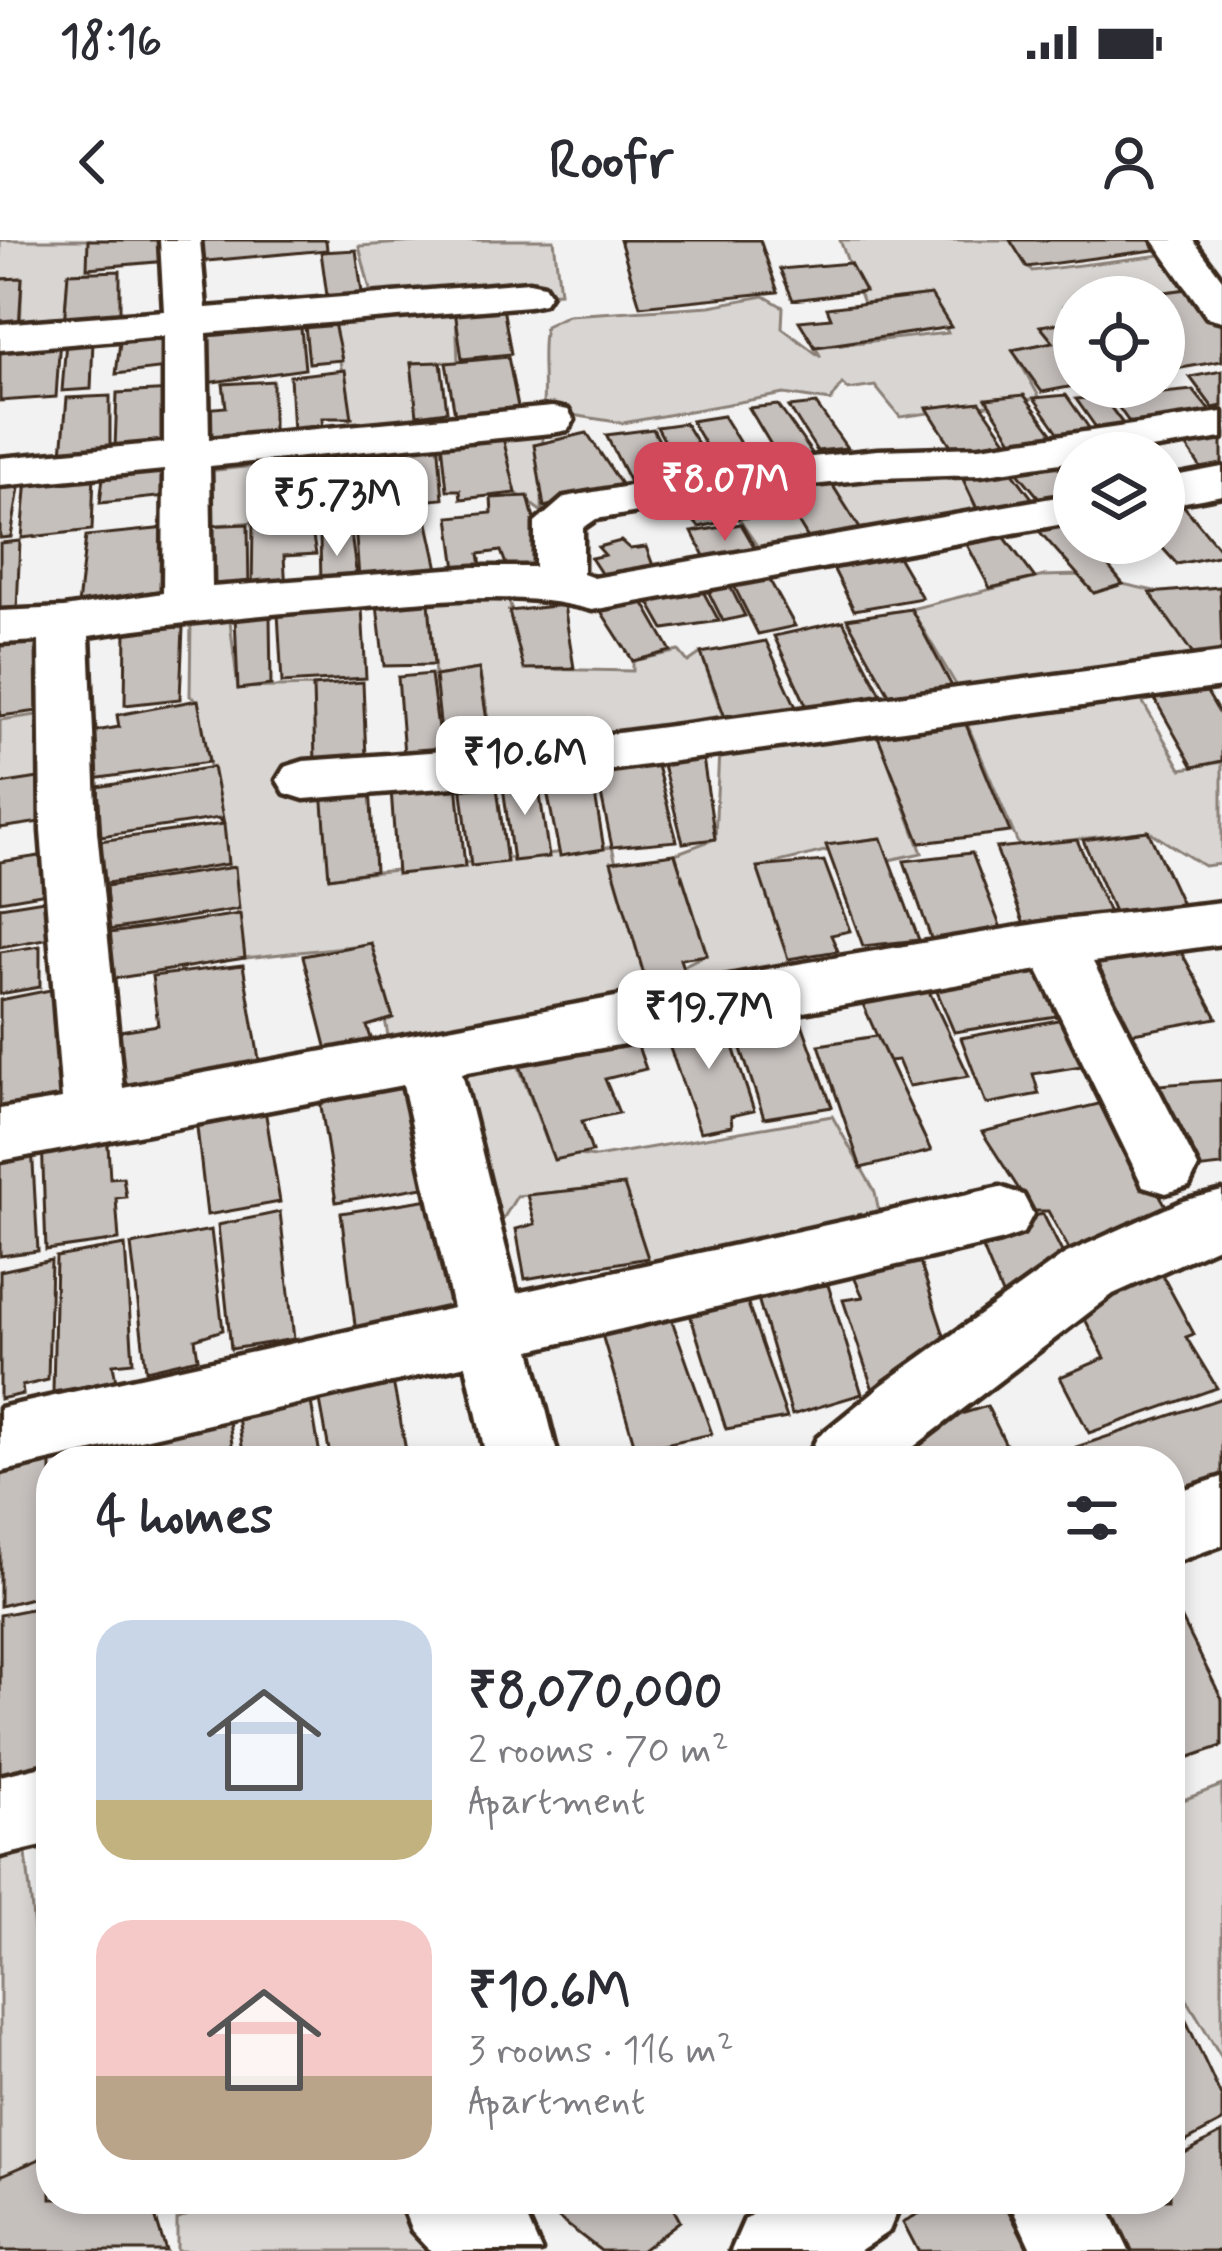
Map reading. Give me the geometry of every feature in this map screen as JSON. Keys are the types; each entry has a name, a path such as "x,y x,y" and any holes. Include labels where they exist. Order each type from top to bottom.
{"main road":[{"path":"180,240 188,605"},
{"path":"1173,240 1222,308"},
{"path":"0,338 529,294"},
{"path":"0,472 552,420"},
{"path":"559,583 560,523 582,506 775,475 877,464 980,461 1222,425"},
{"path":"1185,488 1222,481"},
{"path":"0,627 64,624 188,605 474,582 559,583 592,595 1053,512"},
{"path":"64,624 69,831 94,1119"},
{"path":"304,779 551,760 1222,670"},
{"path":"0,1135 426,1053 1054,943 1222,923"},
{"path":"1054,943 1166,1167"},
{"path":"426,1053 519,1446"},
{"path":"0,1440 1000,1214"},
{"path":"860,1446 1089,1274 1206,1220 1222,1218"},
{"path":"1185,1524 1222,1511"},
{"path":"0,1816 36,1808"},
{"path":"459,2214 495,2251"},
{"path":"777,2251 833,2214"},
{"path":"1062,2214 1083,2251"}],"shaded area":[{"path":"0,240 89,240 91,272 68,274 64,327 20,334 22,278 0,279"},
{"path":"554,240 560,292 373,302 359,246"},
{"path":"840,240 1010,240 1032,271 1177,253 1202,287 1185,289 1185,276 1053,276 1053,324 1041,326 1053,342 1013,350 1040,398 900,417 875,386 848,390 842,384 831,401 784,394 623,423 572,415 543,404 545,326 568,315 710,306 764,296 783,307 782,328 821,357 815,347 948,333 931,295 863,303"},
{"path":"456,313 458,362 411,363 419,429 352,436 334,323"},
{"path":"543,421 542,512 516,493 494,429"},
{"path":"331,458 336,516 203,526 208,471"},
{"path":"960,466 982,524 769,563 739,519 792,512 814,542 857,530 825,470"},
{"path":"1079,575 1094,593 1123,584 1159,592 1203,673 965,700 911,609 1044,576"},
{"path":"507,597 535,669 633,671 633,661 679,651 688,662 701,653 728,731 497,759 479,669 435,676 429,602"},
{"path":"229,613 238,688 313,686 330,877 612,847 652,1009 391,1052 371,944 245,958 198,701 190,696 191,616"},
{"path":"1132,683 1181,769 1222,762 1222,864 1204,866 1148,831 1019,846 960,707"},
{"path":"59,712 60,785 0,793 0,720"},
{"path":"874,725 922,853 889,860 875,839 758,867 796,978 696,989 683,966 707,954 675,854 715,839 719,750"},
{"path":"508,1038 551,1152 596,1157 832,1116 875,1192 885,1240 655,1292 623,1185 517,1196 489,1242 427,1060"},
{"path":"1222,1785 1222,2058 1185,1996 1185,1799"},
{"path":"24,1834 36,1949 36,2160 0,2176 0,1841"},
{"path":"191,2214 428,2214 474,2251 177,2251 177,2220"}],"building":[{"path":"88,240 168,240 167,261 87,268"},
{"path":"195,240 326,240 327,250 196,262"},
{"path":"620,240 760,240 778,292 640,306"},
{"path":"1010,240 1164,240 1169,248 1027,267"},
{"path":"356,250 363,300 328,303 321,252"},
{"path":"850,263 865,291 793,300 780,269"},
{"path":"120,271 120,321 64,327 68,273"},
{"path":"22,278 19,328 0,330 0,279"},
{"path":"1202,287 1222,319 1222,361 1185,367 1185,289"},
{"path":"931,295 951,327 815,347 799,321 831,318 827,308"},
{"path":"503,307 511,354 462,359 455,310"},
{"path":"300,318 305,369 199,384 203,327"},
{"path":"334,323 342,360 309,363 305,326"},
{"path":"1053,324 1053,342 1040,326"},
{"path":"171,330 167,368 116,374 121,334"},
{"path":"60,338 56,397 0,401 0,344"},
{"path":"66,341 93,341 91,389 62,391"},
{"path":"1053,342 1053,390 1042,392 1012,350"},
{"path":"508,357 519,412 456,420 446,363"},
{"path":"441,362 447,411 417,415 411,363"},
{"path":"345,370 352,418 322,418 323,432 293,433 290,376"},
{"path":"1222,371 1222,406 1213,408 1190,377"},
{"path":"273,381 273,438 206,444 202,409 226,407 223,384"},
{"path":"173,390 173,442 115,448 117,393"},
{"path":"1193,390 1219,422 1136,432 1119,408 1185,408 1185,391"},
{"path":"1024,395 1053,434 1053,444 1018,449 986,399"},
{"path":"110,396 110,448 62,453 67,398"},
{"path":"1053,396 1053,408 1075,408 1092,432 1058,432 1034,398"},
{"path":"980,402 1015,453 993,457 985,446 955,452 927,408"},
{"path":"816,404 847,448 817,451 789,407"},
{"path":"778,405 814,456 780,460 749,408"},
{"path":"1082,408 1111,408 1129,432 1099,432"},
{"path":"723,416 751,461 735,464 739,470 721,472 691,421"},
{"path":"685,423 716,474 685,479 657,427"},
{"path":"653,429 677,475 660,477 664,485 634,490 606,435"},
{"path":"1222,429 1222,472 1205,474 1185,444 1185,434"},
{"path":"587,433 623,487 544,507 534,445"},
{"path":"503,438 516,493 461,499 460,490 447,490 442,442"},
{"path":"438,439 443,499 395,503 388,442"},
{"path":"382,453 388,502 335,509 331,456"},
{"path":"1049,456 1053,503 1045,505 1010,463"},
{"path":"169,464 167,496 100,503 103,477 110,477 108,468"},
{"path":"1008,466 1035,502 980,515 960,473"},
{"path":"94,473 92,530 22,538 27,478"},
{"path":"826,475 861,530 811,543 792,512 805,506 789,481"},
{"path":"782,480 798,506 749,517 731,487"},
{"path":"20,482 11,537 0,538 0,483"},
{"path":"727,490 744,517 699,527 684,509 710,505 703,492"},
{"path":"528,496 546,565 507,567 501,551 479,554 481,565 456,569 449,517 492,513 491,498"},
{"path":"424,505 438,569 359,578 354,510"},
{"path":"1185,507 1222,552 1185,562"},
{"path":"1053,517 1053,547 1031,522"},
{"path":"275,518 280,528 311,526 316,554 284,556 286,591 252,594 253,520"},
{"path":"248,524 249,592 201,596 203,526"},
{"path":"741,524 759,555 709,566 692,532"},
{"path":"997,527 1035,578 990,588 962,535"},
{"path":"167,528 169,594 78,605 86,536"},
{"path":"351,534 357,578 321,585 320,536"},
{"path":"20,541 17,609 0,612 0,543"},
{"path":"621,541 630,549 646,547 657,576 610,587 591,558 605,555 598,547"},
{"path":"893,548 922,598 854,610 828,558"},
{"path":"1068,564 1106,564 1123,584 1094,593"},
{"path":"764,570 795,626 758,634 729,576"},
{"path":"727,580 745,616 723,621 704,583"},
{"path":"698,582 719,621 664,629 644,594"},
{"path":"1220,587 1222,655 1195,657 1150,593"},
{"path":"638,593 671,651 633,661 595,602"},
{"path":"429,602 434,665 384,666 377,605"},
{"path":"564,605 574,668 524,669 509,611"},
{"path":"362,608 366,678 282,683 278,613"},
{"path":"911,609 954,690 891,698 847,619"},
{"path":"270,615 271,685 238,689 235,616"},
{"path":"843,621 881,694 807,707 774,636"},
{"path":"183,627 180,699 125,705 126,629"},
{"path":"54,631 54,709 0,716 0,636"},
{"path":"766,641 796,707 726,720 701,653"},
{"path":"479,669 491,746 443,751 435,676"},
{"path":"431,674 441,752 404,754 398,677"},
{"path":"363,682 366,758 315,763 313,686"},
{"path":"1201,682 1222,718 1222,761 1193,767 1149,689"},
{"path":"198,700 209,762 93,779 90,732 119,727 117,715"},
{"path":"965,722 1010,832 920,843 876,731"},
{"path":"703,758 715,839 683,843 662,761"},
{"path":"656,762 677,841 612,847 596,770"},
{"path":"213,767 224,824 219,818 101,836 98,787"},
{"path":"591,770 604,849 560,856 544,776"},
{"path":"537,775 549,857 513,861 502,779"},
{"path":"45,777 47,821 0,828 0,784"},
{"path":"496,780 507,862 471,866 461,784"},
{"path":"457,783 465,867 397,874 391,789"},
{"path":"370,787 375,871 329,878 322,790"},
{"path":"224,824 228,864 101,884 99,841"},
{"path":"1148,831 1186,913 1119,923 1083,840"},
{"path":"881,838 919,940 863,946 826,845"},
{"path":"1077,840 1113,922 1026,930 996,848"},
{"path":"972,853 1004,936 933,944 904,861"},
{"path":"52,854 53,892 0,901 0,862"},
{"path":"675,854 707,955 680,959 686,978 647,985 611,862"},
{"path":"824,861 850,931 831,935 838,951 788,959 757,867"},
{"path":"235,867 239,909 109,930 106,886"},
{"path":"50,899 50,938 0,947 0,907"},
{"path":"240,914 245,958 112,979 110,933"},
{"path":"371,943 393,1018 367,1026 372,1041 327,1050 303,956"},
{"path":"40,946 40,987 0,994 0,952"},
{"path":"1178,946 1217,1018 1122,1035 1086,958"},
{"path":"243,965 261,1071 120,1095 119,1031 158,1025 152,976"},
{"path":"1057,965 1082,1012 954,1032 933,982"},
{"path":"925,983 969,1076 909,1086 898,1060 888,1061 858,993"},
{"path":"65,987 69,1100 0,1112 0,1000"},
{"path":"796,1007 832,1107 764,1118 730,1016"},
{"path":"723,1016 754,1111 731,1116 732,1126 700,1132 662,1026"},
{"path":"1074,1017 1099,1063 1033,1074 1039,1094 986,1104 961,1038"},
{"path":"634,1035 646,1069 605,1079 619,1113 582,1121 592,1152 554,1160 515,1051"},
{"path":"877,1036 931,1151 861,1168 819,1045"},
{"path":"405,1073 423,1187 336,1202 318,1087"},
{"path":"1222,1080 1222,1166 1195,1169 1158,1085"},
{"path":"263,1097 280,1202 207,1215 195,1110"},
{"path":"1107,1102 1178,1227 1081,1271 1048,1211 1033,1211 982,1132"},
{"path":"107,1128 110,1178 123,1177 126,1197 116,1198 119,1240 46,1250 42,1138"},
{"path":"32,1146 38,1251 0,1256 0,1150"},
{"path":"624,1185 648,1258 525,1279 516,1229 535,1224 527,1195"},
{"path":"436,1198 454,1315 356,1333 341,1213"},
{"path":"280,1212 294,1339 231,1349 218,1225"},
{"path":"1043,1214 1072,1272 1010,1314 975,1229"},
{"path":"211,1230 223,1330 195,1339 198,1358 146,1370 131,1245"},
{"path":"125,1245 133,1362 113,1364 116,1381 53,1392 56,1257"},
{"path":"919,1259 952,1360 875,1396 843,1300 863,1297 850,1268"},
{"path":"51,1260 48,1380 22,1386 23,1394 0,1399 0,1271"},
{"path":"1154,1260 1194,1334 1186,1337 1217,1388 1089,1433 1060,1377 1105,1358 1075,1300"},
{"path":"828,1285 862,1394 792,1415 757,1295"},
{"path":"747,1301 787,1418 726,1429 689,1311"},
{"path":"669,1312 712,1434 635,1446 598,1321"},
{"path":"392,1376 405,1446 328,1446 318,1390"},
{"path":"310,1396 318,1446 242,1446 237,1409"},
{"path":"1222,1398 1222,1495 1185,1509 1185,1446 1079,1446"},
{"path":"987,1406 1007,1446 919,1446 912,1429"},
{"path":"228,1412 232,1446 156,1446 154,1425"},
{"path":"36,1454 36,1597 0,1606 0,1461"},
{"path":"36,1608 36,1768 0,1778 0,1615"},
{"path":"1185,1625 1222,1699 1222,1746 1185,1759"},
{"path":"1185,2018 1222,2098 1222,2122 1185,2142"},
{"path":"1222,2133 1222,2251 1100,2251 1101,2214 1185,2214 1185,2153"},
{"path":"36,2160 36,2214 155,2214 166,2251 0,2251 0,2176"},
{"path":"553,2214 676,2214 680,2221 641,2251 601,2251"},
{"path":"918,2214 1010,2214 1030,2251 918,2251 903,2222"}]}
